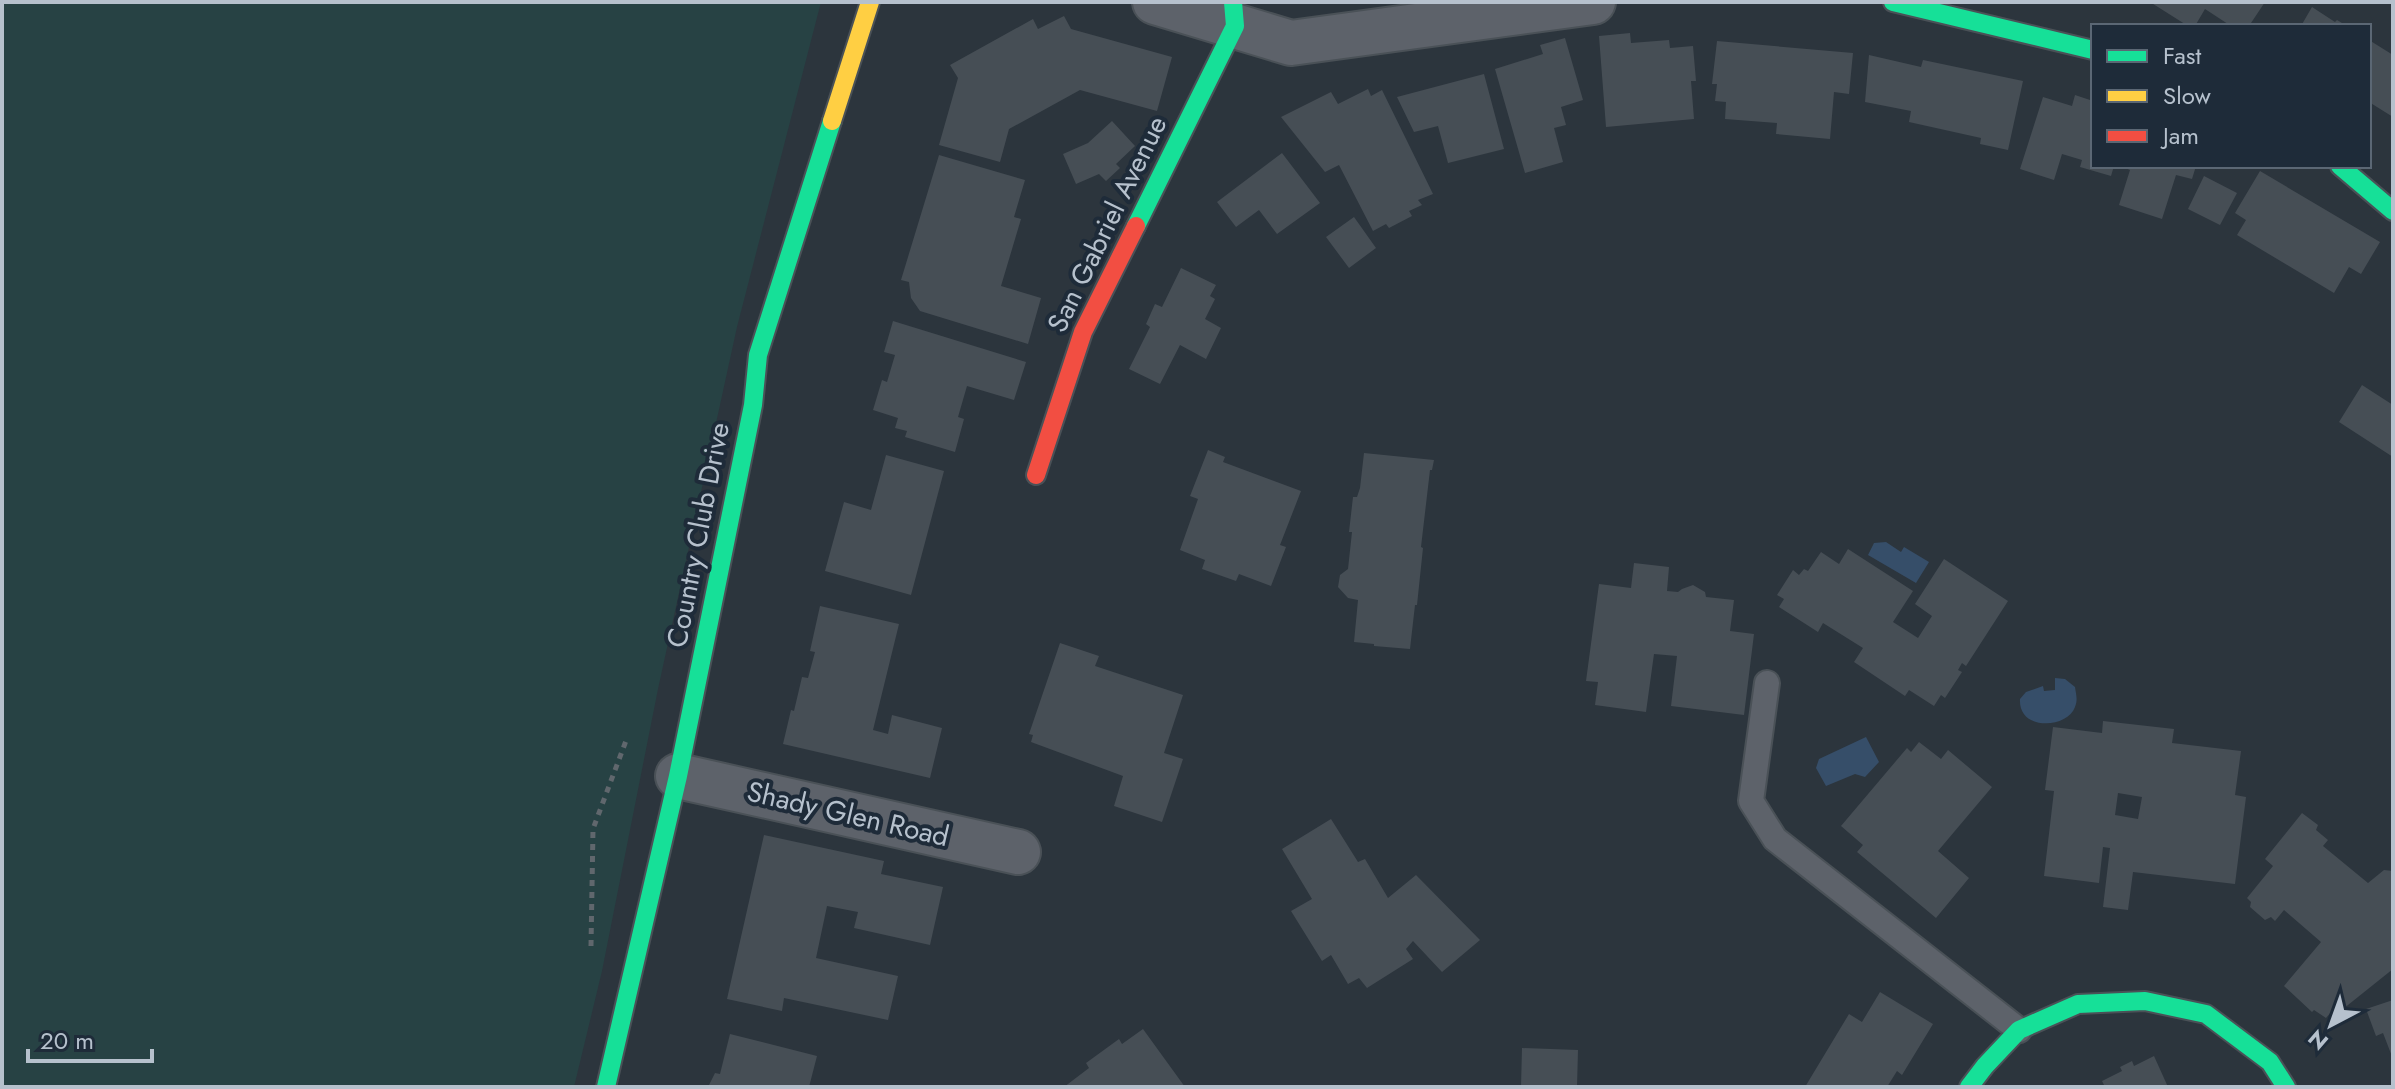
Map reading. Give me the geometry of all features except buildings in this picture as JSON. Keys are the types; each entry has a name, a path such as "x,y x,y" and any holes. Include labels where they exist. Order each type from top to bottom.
{"street":[{"name":"Country Club Drive","path":"606,1087 678,776 753,405 758,355 870,2"},
{"path":"1155,2 1234,14 1291,43 1593,2"},
{"path":"1893,2 2091,50"},
{"name":"San Gabriel Avenue","path":"1036,475 1083,332 1234,14"},
{"path":"2342,168 2393,211"},
{"name":"Shady Glen Road","path":"678,776 1018,852"},
{"path":"1969,1087 2019,1030 2078,1004 2145,1001 2206,1014 2270,1062 2286,1087"}],"lane":[{"path":"1767,683 1751,801 1775,839 2019,1030"}],"path":[{"path":"589,957 592,941 593,829 627,738"}],"green space":[{"path":"2,2 821,2 737,327 658,689 602,971 574,1087 2,1087"}],"water":[{"path":"1886,542 1901,552 1904,547 1929,562 1916,583 1868,555 1874,543"},
{"path":"2055,678 2065,679 2075,687 2076,702 2070,714 2054,723 2027,717 2021,709 2020,699 2026,692 2043,686 2044,691 2055,690"},
{"path":"1866,737 1879,762 1865,777 1855,774 1826,786 1816,768 1819,759"}],"traffic: fast":[{"path":"1136,226 1235,26 1233,2"},
{"path":"1893,2 2091,50"},
{"path":"606,1087 678,776 753,405 758,355 832,121"},
{"path":"2342,168 2393,211"},
{"path":"1969,1087 2019,1030 2078,1004 2145,1001 2206,1014 2270,1062 2286,1087"}],"traffic: slow":[{"path":"832,121 870,2"}],"traffic: jam":[{"path":"1036,475 1083,332 1136,226"}]}
